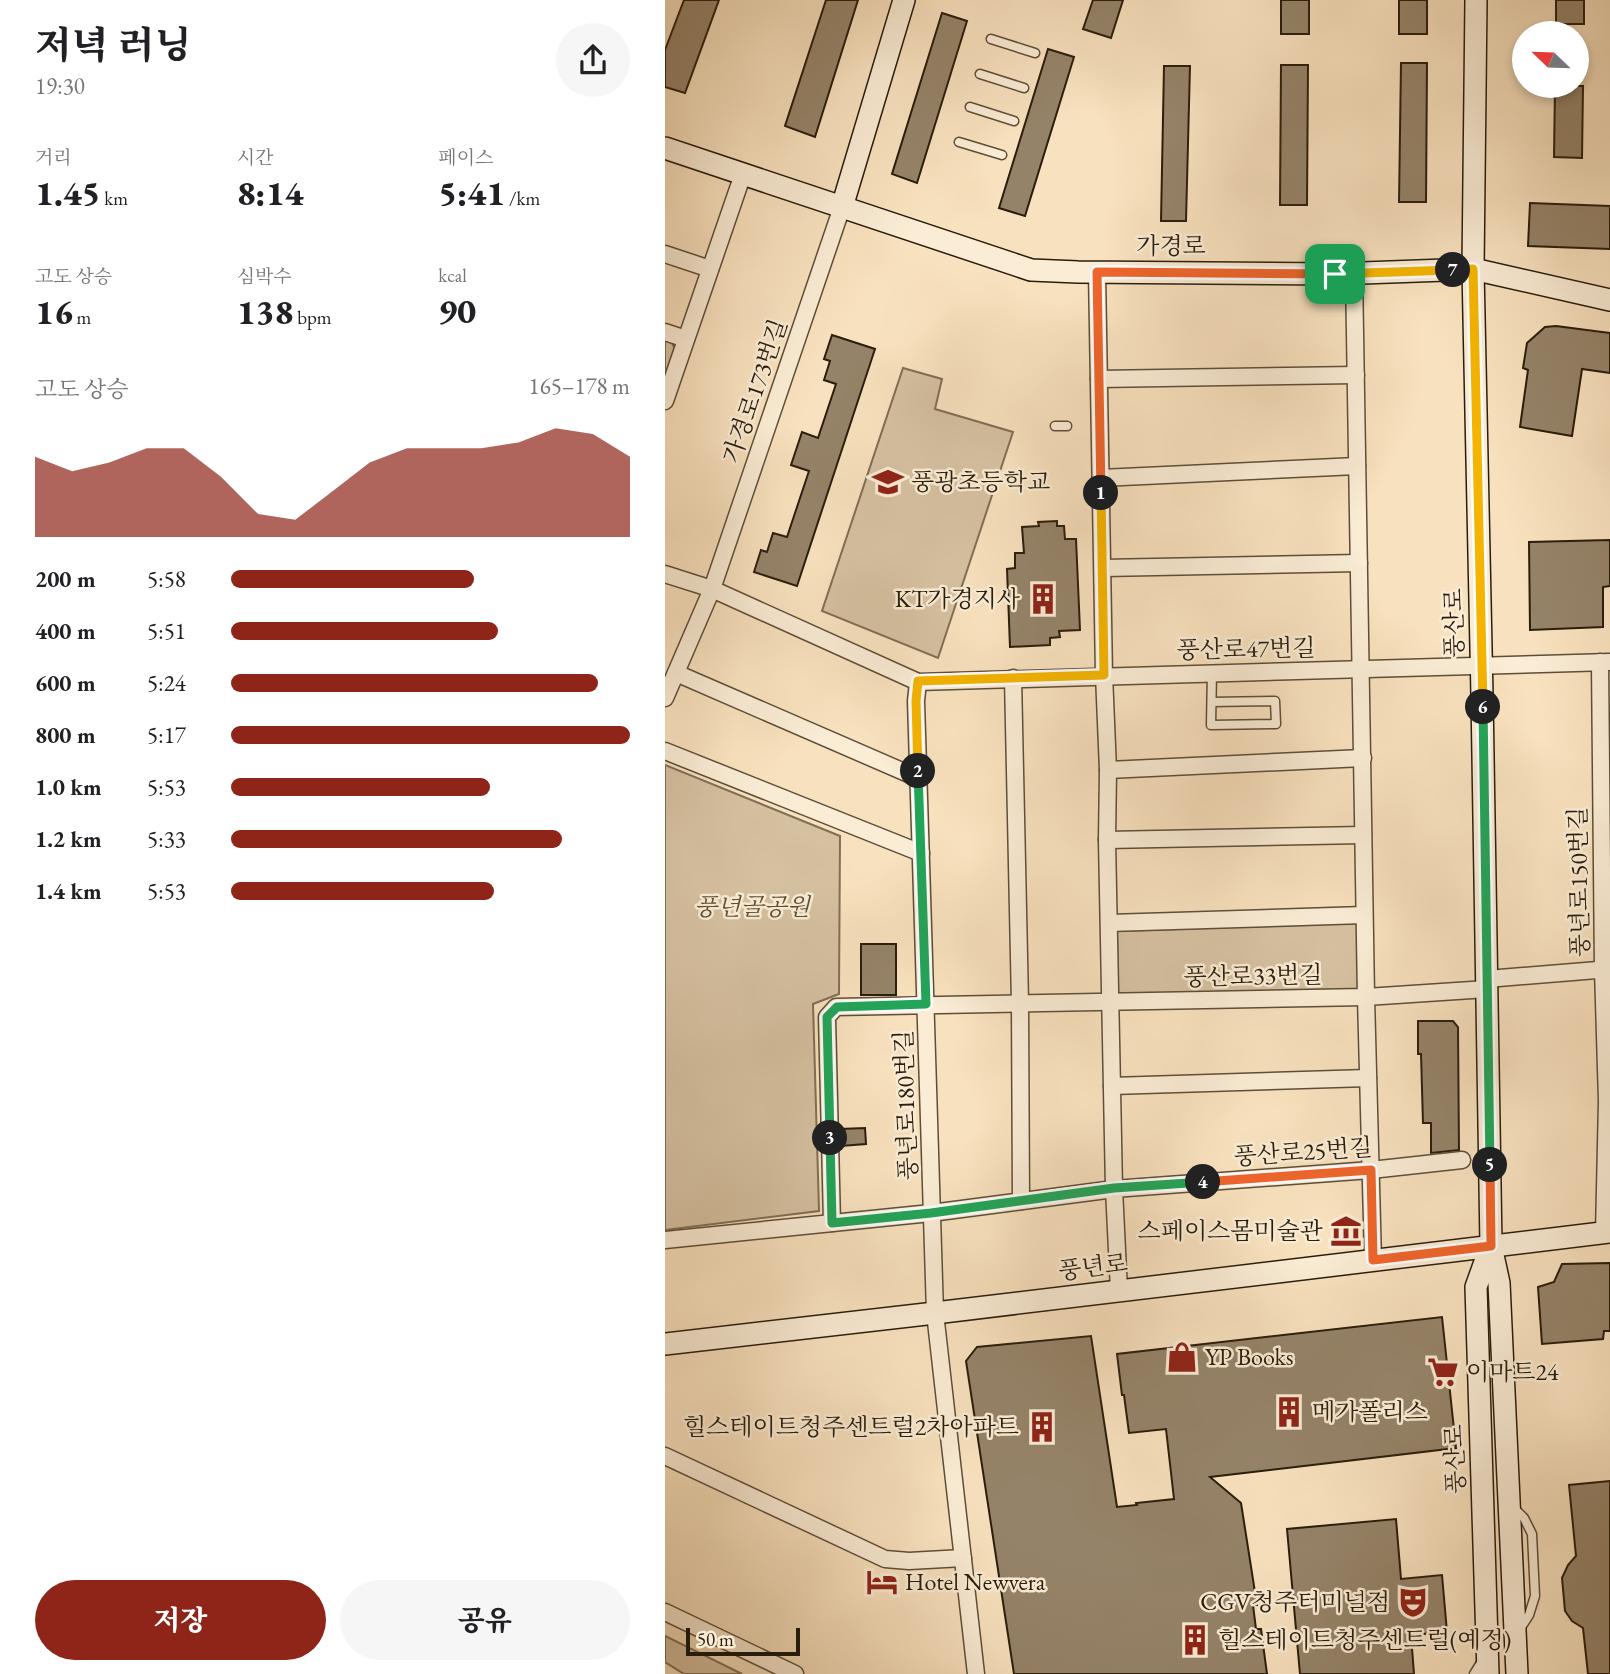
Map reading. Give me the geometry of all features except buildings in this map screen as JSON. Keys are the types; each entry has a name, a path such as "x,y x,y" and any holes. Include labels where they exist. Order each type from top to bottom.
{"street":[{"path":"842,207 904,0"},
{"name":"풍산로","path":"1476,0 1473,269 1491,1246 1499,1283 1517,1674"},
{"name":"가경로","path":"665,148 1031,270 1354,273 1473,269 1610,300"},
{"path":"665,401 743,174"},
{"name":"가경로173번길","path":"665,698 712,589 842,207"},
{"path":"665,254 710,269"},
{"path":"1097,272 1114,1188 1119,1291"},
{"path":"1354,273 1364,915 1373,1260"},
{"path":"665,332 686,339"},
{"path":"1099,379 1356,374"},
{"path":"1101,478 1357,466"},
{"path":"1103,568 1359,563"},
{"name":"풍산로47번길","path":"665,575 712,589 918,681 1605,662"},
{"name":"풍년로150번길","path":"1605,662 1607,1233"},
{"path":"676,673 918,778"},
{"path":"1013,678 1021,1201"},
{"name":"풍년로180번길","path":"918,681 918,778 935,1313 977,1674"},
{"path":"665,751 921,853"},
{"path":"1108,769 1363,758"},
{"path":"1107,840 1363,835"},
{"path":"1109,923 1364,915"},
{"name":"풍산로33번길","path":"926,1004 1366,997 1607,970"},
{"path":"832,1223 827,1017 837,1007 926,1004"},
{"path":"1112,1086 1368,1079"},
{"name":"풍산로25번길","path":"665,1240 931,1213 1114,1188 1371,1170 1462,1160"},
{"name":"풍년로","path":"665,1344 1607,1233"},
{"name":"풍산로","path":"1488,1674 1476,1287 1491,1246"},
{"path":"665,1456 885,1559 909,1561 963,1558"},
{"path":"665,1612 795,1674"}],"lane":[{"path":"991,39 1035,53"},
{"path":"980,74 1024,88"},
{"path":"970,107 1014,121"},
{"path":"960,142 1002,155"},
{"path":"1055,426 1067,426"},
{"path":"1212,672 1211,725 1276,724 1275,701 1212,702"},
{"path":"1473,1674 1488,1653"}],"green space":[{"path":"665,339 671,341 675,349 665,383"},
{"path":"903,368 942,379 935,409 1013,432 938,658 822,611"},
{"name":"풍년골공원","path":"665,765 840,836 839,994 813,1004 819,1211 665,1230"},
{"path":"1358,923 1359,990 1118,994 1117,931"},
{"path":"665,1636 742,1674 684,1674 665,1662"}],"place":[{"name":"풍광초등학교","path":"888,482"},
{"name":"KT가경지사","path":"1043,599"},
{"name":"스페이스몸미술관","path":"1346,1231"},
{"name":"YP Books","path":"1182,1357"},
{"name":"이마트24","path":"1443,1372"},
{"name":"메가폴리스","path":"1289,1412"},
{"name":"힐스테이트청주센트럴2차아파트","path":"1042,1427"},
{"name":"Hotel Newvera","path":"882,1582"},
{"name":"CGV청주터미널점","path":"1413,1602"},
{"name":"힐스테이트청주센트럴(예정)","path":"1195,1640"}],"route":[{"path":"1473,269 1491,1246 1373,1260 1371,1170 1114,1188 931,1213 832,1223 827,1017 837,1007 926,1004 916,701 918,681 1104,675 1097,272 1335,274 1473,269"}]}
